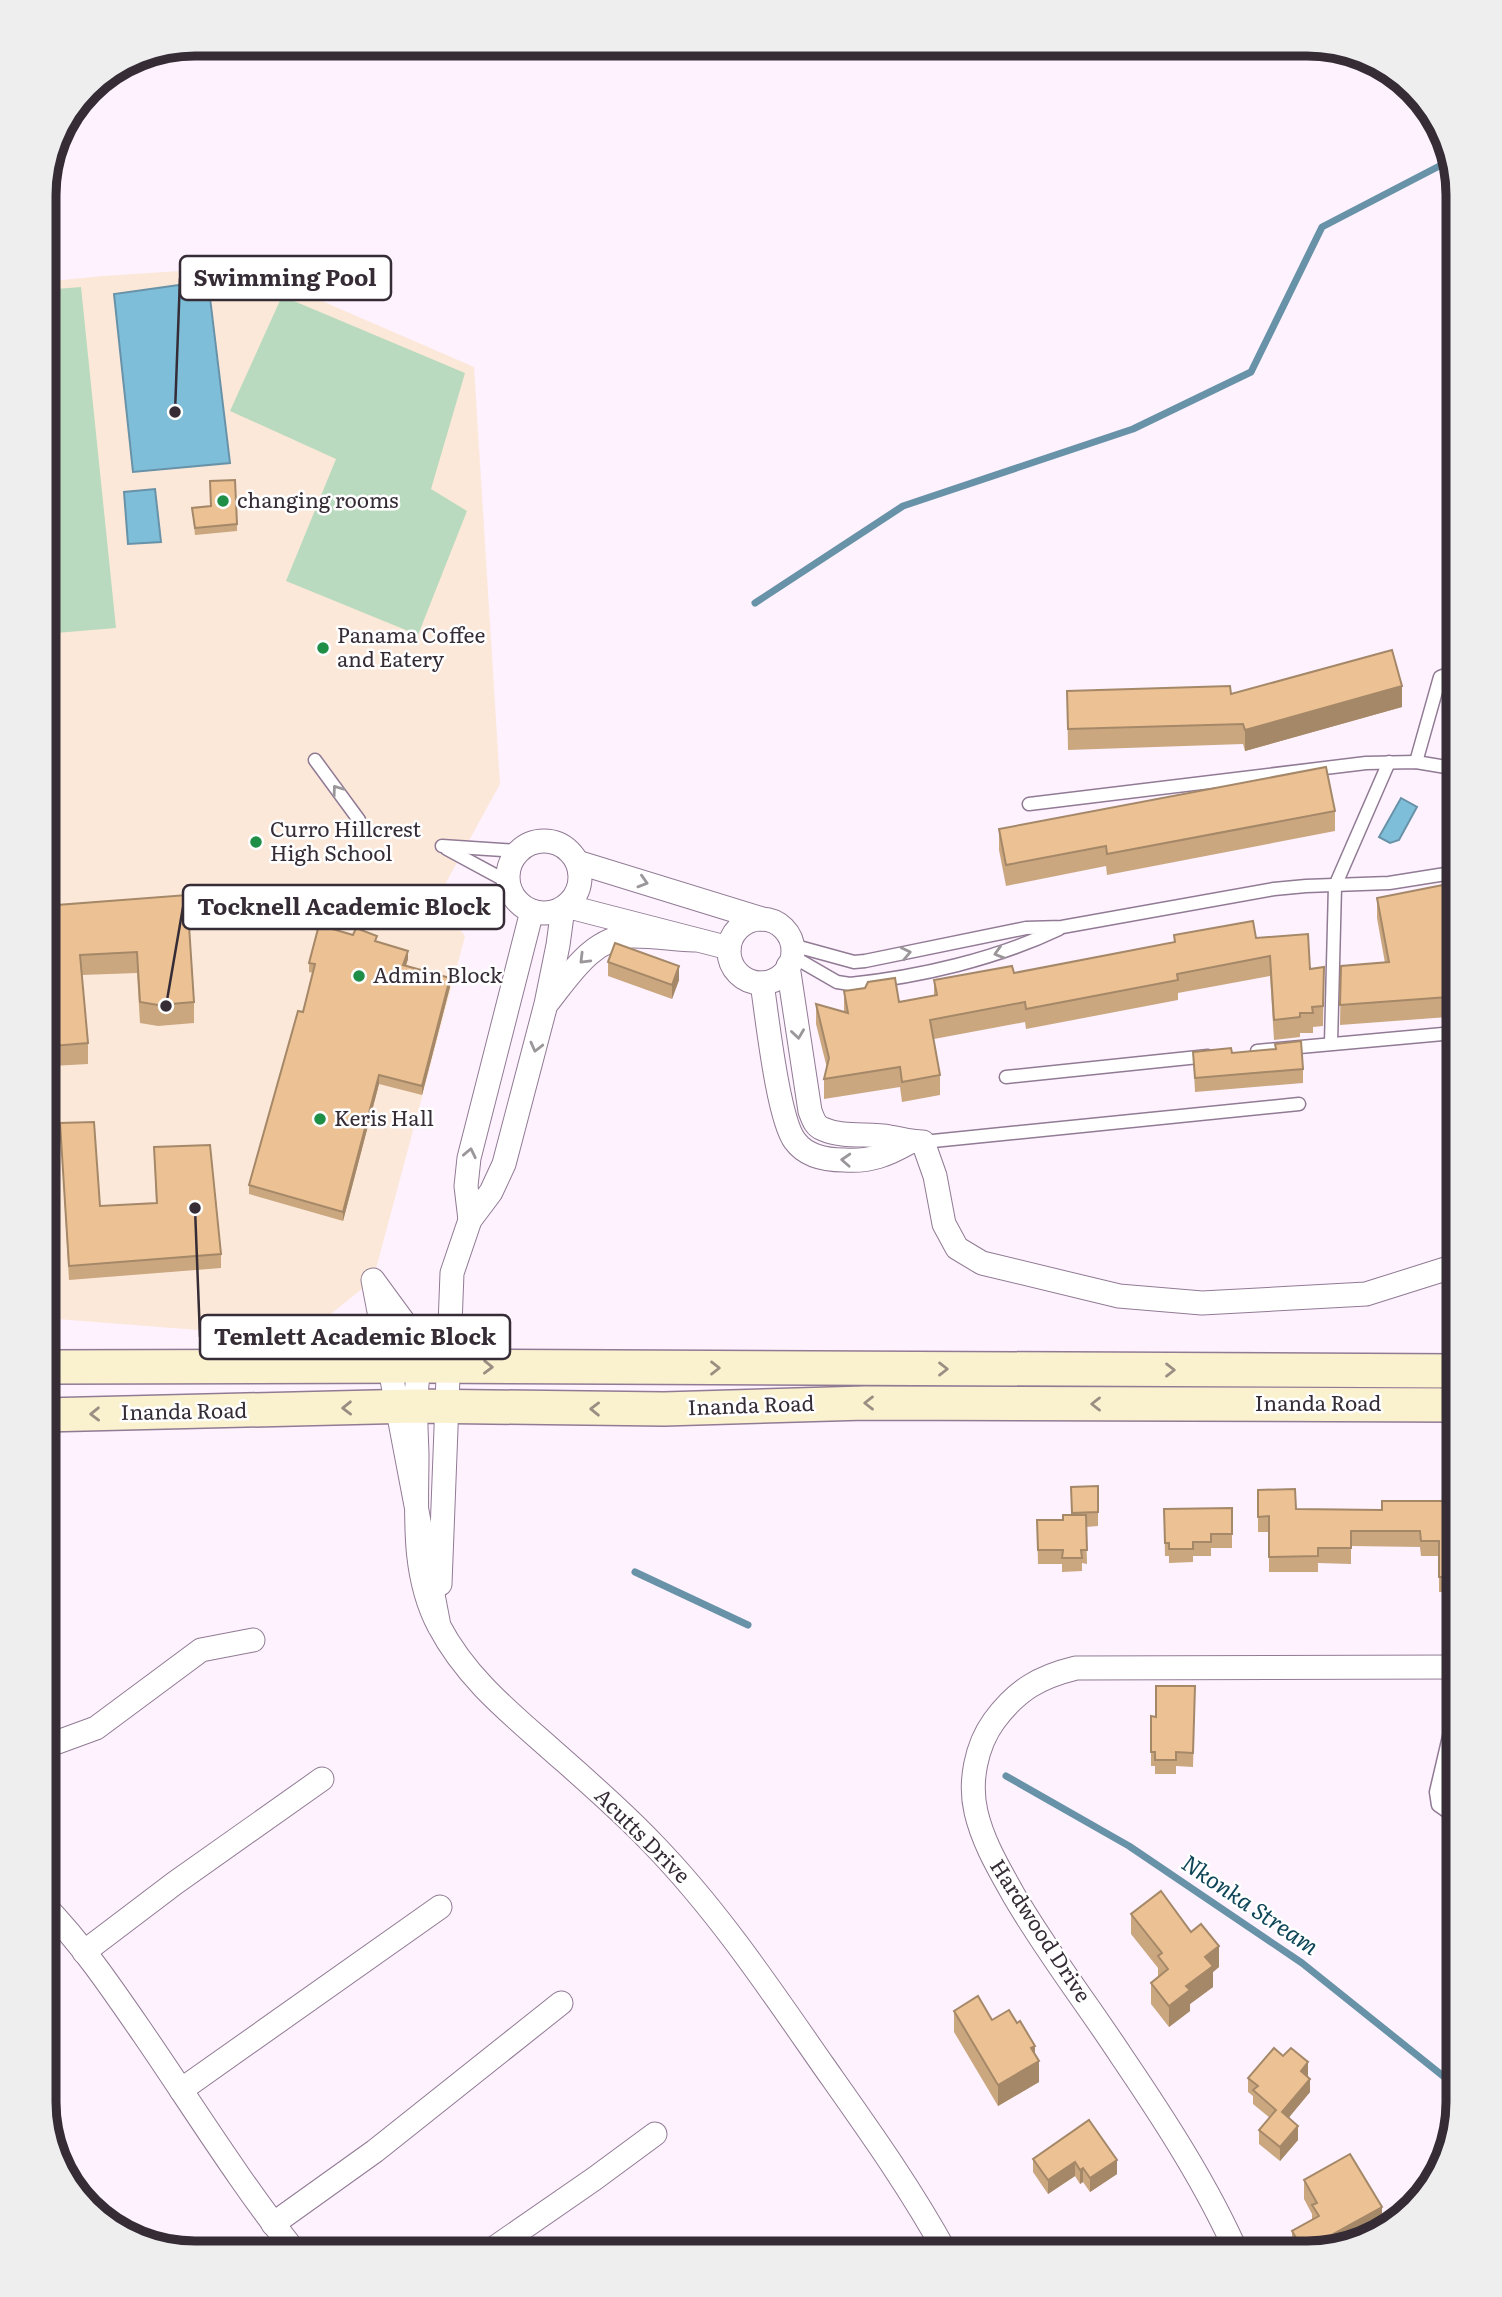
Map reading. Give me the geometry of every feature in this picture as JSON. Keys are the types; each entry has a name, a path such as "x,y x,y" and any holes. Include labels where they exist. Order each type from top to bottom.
{"main road":[{"name":"Inanda Road","path":"56,1367 1446,1371"},
{"name":"Inanda Road","path":"56,1415 415,1406 664,1409 865,1403 1446,1405"}],"street":[{"path":"539,841 562,845 571,853 578,862 580,884 576,894 564,907 550,913 532,911 516,900 508,883 508,871 519,851 539,841"},
{"path":"578,862 782,927 791,956 810,1111 814,1122 823,1129 917,1142"},
{"path":"564,907 729,948"},
{"path":"439,1626 452,1273 471,1220 491,1192 505,1164 546,1004 564,907"},
{"path":"471,1220 466,1186 469,1158 532,911"},
{"path":"762,919 739,927 732,936 730,959 742,976 762,983 773,981 782,975 791,956"},
{"path":"546,1004 589,953 604,943 633,936 694,940"},
{"path":"762,983 784,1119 794,1141 807,1152 821,1158 861,1161 889,1155 917,1142"},
{"path":"917,1142 935,1176 944,1224 957,1248 982,1263 1106,1293 1202,1303 1366,1294 1446,1269"},
{"name":"Acutts Drive","path":"439,1626 373,1280 425,1351 419,1366 415,1406 418,1555 429,1606 439,1626 452,1650 487,1691 653,1843 724,1926 885,2154 939,2241"},
{"path":"56,1743 96,1728 201,1650 253,1640"},
{"name":"Hardwood Drive","path":"1231,2241 1190,2165 1122,2056 1039,1937 988,1850 976,1811 974,1781 979,1752 988,1731 1008,1703 1050,1674 1076,1668 1446,1667"},
{"path":"84,1952 175,1883 322,1779"},
{"path":"181,2090 440,1907"},
{"path":"56,1919 84,1952 286,2241"},
{"path":"273,2224 374,2151 561,2004"},
{"path":"504,2241 655,2134"}],"lane":[{"path":"1416,762 1440,677 1446,675"},
{"path":"315,760 359,820"},
{"path":"1331,1043 1335,886 1389,762"},
{"path":"1029,804 1366,763 1416,762 1446,767"},
{"path":"508,883 442,846 519,851"},
{"path":"791,956 865,961 1026,928 1062,927 1274,889 1389,883 1446,874"},
{"path":"791,956 837,982 850,984 938,969 992,956 1029,944 1062,927"},
{"path":"864,982 865,961"},
{"path":"1250,1052 1446,1034"},
{"path":"1006,1077 1223,1055"},
{"path":"917,1142 1299,1104"},
{"path":"1446,1749 1436,1792 1438,1805 1446,1811"}],"shaded area":[{"name":"Curro Hillcrest High School","path":"213,269 292,288 474,367 500,784 437,899 465,936 373,1280 301,1338 56,1319 56,281"}],"green space":[{"path":"81,287 116,628 56,633 56,289"},
{"path":"282,296 465,373 431,489 467,511 418,635 286,581 336,459 230,411"}],"water":[{"path":"208,281 230,463 133,472 114,294"},
{"path":"155,489 161,542 128,544 124,492"},
{"path":"1401,798 1417,807 1399,840 1390,843 1379,837"}],"building":[{"name":"changing rooms","path":"235,480 237,524 195,528 192,508 211,506 210,481"},
{"path":"1392,650 1402,686 1245,730 1243,724 1068,729 1067,691 1230,686 1231,694"},
{"path":"1326,767 1335,811 1107,854 1106,846 1006,865 999,829"},
{"path":"1446,884 1446,923 1443,924 1446,997 1340,1005 1341,966 1389,962 1377,898"},
{"path":"187,895 194,1002 158,1005 140,1002 137,952 80,955 88,1043 56,1046 56,905"},
{"path":"1253,921 1256,938 1308,934 1310,969 1324,967 1323,1006 1312,1007 1313,1013 1300,1013 1300,1017 1274,1020 1270,956 1177,974 1178,980 1026,1009 1025,1002 930,1020 940,1075 902,1082 900,1067 824,1079 829,1058 816,1004 848,1013 844,991 865,988 868,982 895,978 899,1002 937,995 934,980 1012,966 1014,973 1175,942 1174,935"},
{"path":"319,925 353,935 356,928 377,936 375,941 408,951 403,965 450,978 422,1086 379,1075 343,1212 249,1185 298,1011 303,1012 315,964 309,963"},
{"path":"615,943 679,966 672,985 608,962"},
{"path":"1301,1041 1303,1069 1195,1078 1193,1052 1231,1048 1232,1053 1276,1049 1275,1044"},
{"path":"94,1122 100,1206 157,1203 154,1147 210,1145 221,1254 69,1266 60,1123"},
{"path":"1098,1486 1098,1512 1072,1513 1071,1487"},
{"path":"1295,1489 1296,1509 1382,1510 1382,1501 1446,1501 1446,1577 1439,1577 1439,1541 1421,1541 1420,1531 1351,1531 1351,1548 1318,1548 1318,1556 1269,1557 1269,1516 1258,1517 1258,1490"},
{"path":"1232,1508 1232,1534 1211,1534 1211,1542 1193,1542 1193,1549 1169,1549 1169,1543 1165,1543 1164,1509"},
{"path":"1063,1515 1086,1515 1087,1550 1081,1550 1082,1558 1062,1558 1063,1550 1038,1550 1037,1520 1063,1520"},
{"path":"1156,1686 1195,1686 1193,1753 1176,1752 1176,1760 1155,1760 1155,1752 1151,1752 1151,1716 1156,1717"},
{"path":"1161,1891 1191,1932 1201,1924 1219,1946 1205,1957 1213,1966 1186,1986 1190,1990 1169,2006 1151,1983 1168,1969 1158,1956 1162,1953 1131,1914"},
{"path":"978,1996 992,2020 1009,2010 1017,2023 1020,2021 1035,2046 1031,2048 1039,2061 998,2085 954,2011"},
{"path":"1274,2048 1283,2056 1291,2048 1308,2062 1301,2071 1310,2079 1282,2112 1298,2126 1280,2147 1259,2130 1276,2110 1253,2090 1258,2086 1248,2078"},
{"path":"1089,2120 1117,2160 1090,2178 1075,2162 1048,2180 1033,2159"},
{"path":"1350,2154 1382,2207 1328,2237 1329,2239 1298,2241 1292,2231 1319,2216 1312,2205 1317,2203 1304,2180"}],"waterway":[{"path":"755,603 903,506 1133,429 1251,372 1322,227 1442,165"},
{"name":"Nkonka Stream","path":"635,1572 748,1625"},
{"name":"Nkonka Stream","path":"1006,1776 1129,1846 1302,1963 1446,2078"}],"place":[{"name":"Swimming Pool","path":"175,412"},
{"name":"changing rooms","path":"223,501"},
{"name":"Panama Coffee and Eatery","path":"323,648"},
{"name":"Curro Hillcrest High School","path":"256,842"},
{"name":"Admin Block","path":"359,976"},
{"name":"Tocknell Academic Block","path":"166,1006"},
{"name":"Keris Hall","path":"320,1119"},
{"name":"Temlett Academic Block","path":"195,1208"}]}
